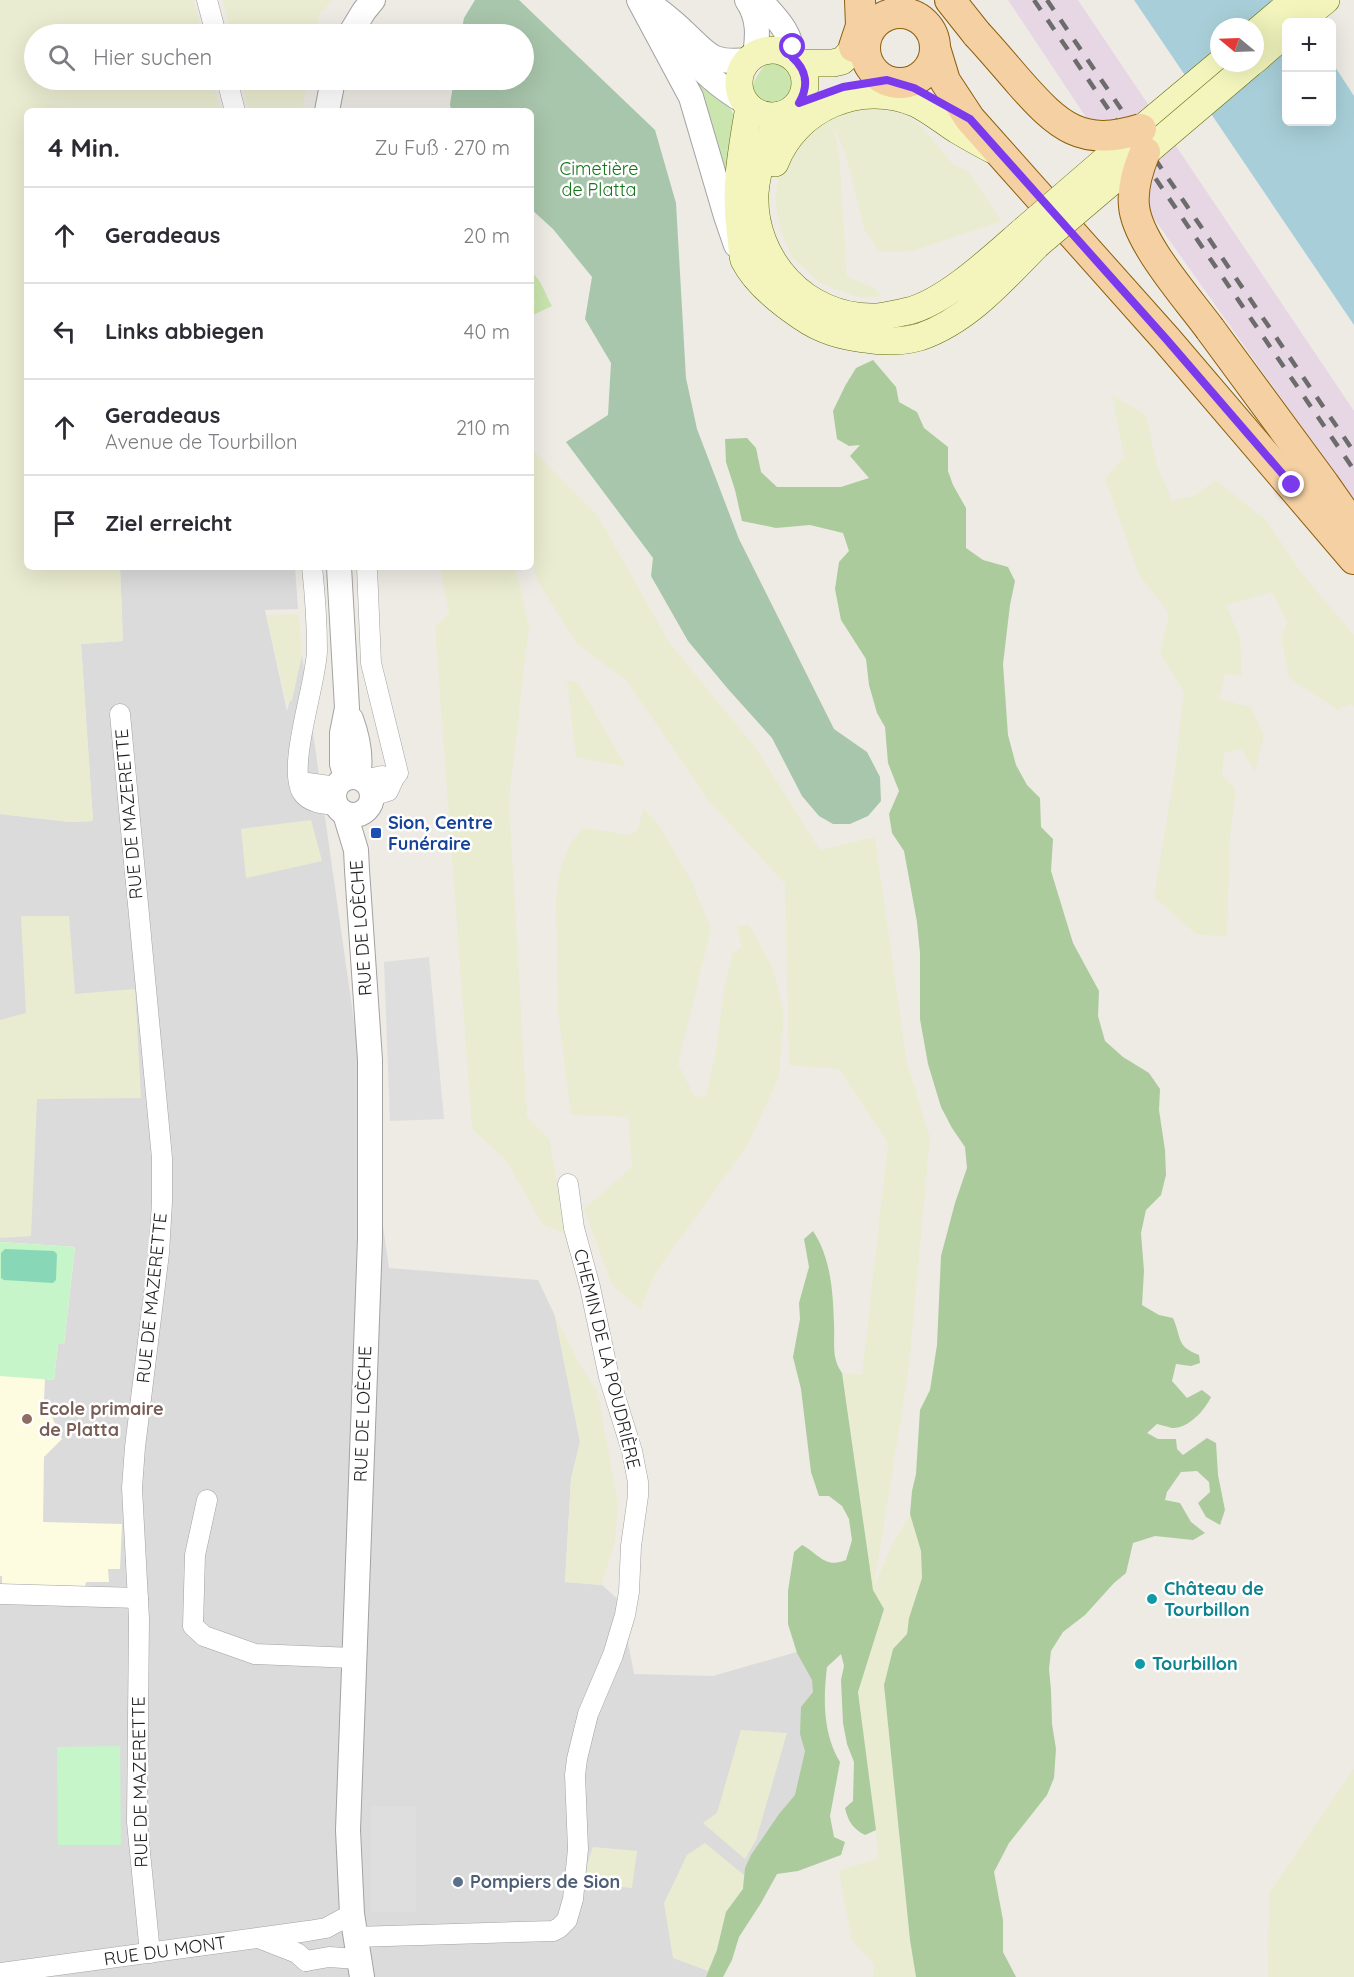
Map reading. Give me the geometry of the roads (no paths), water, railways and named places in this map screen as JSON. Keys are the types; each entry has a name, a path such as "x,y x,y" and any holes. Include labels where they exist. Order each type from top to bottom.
{"main road":[{"path":"860,0 861,26 858,40 863,39"},
{"path":"869,0 863,39 868,61 876,73 928,95 970,119"},
{"path":"950,0 1044,110 1061,124 1095,136 1119,135 1143,140"},
{"path":"1264,25 1294,0"},
{"path":"1304,18 1326,0"},
{"path":"795,60 833,63 842,61 882,18 895,14 907,14 908,9 932,33 945,81 970,119 1167,340 1354,559"},
{"path":"1264,52 1282,37"},
{"path":"935,48 934,58 923,74 911,81 843,87 789,109 770,117 761,114 747,104 740,88 743,68 752,58 774,50 783,52 795,60 804,73 804,93 789,109 765,148 755,193 761,239 769,256 788,283 819,304 844,313 873,317 911,310 947,293 980,268 1030,238 1143,140 1211,72"},
{"path":"1238,72 1143,140 1134,193 1134,207 1139,229 1161,263 1354,527"},
{"path":"780,272 767,222 766,204 771,171 791,134 801,123 822,108 856,96 878,95 899,98 927,109 1004,157"},
{"path":"747,104 737,190 744,259 776,298 815,326 842,336 880,341 919,337 959,318 998,285 1030,238"}],"street":[{"path":"207,0 213,24"},
{"path":"356,24 374,0"},
{"path":"639,0 691,97 733,238 744,259"},
{"path":"655,8 683,31 701,50 717,59 731,62 752,58 757,22 747,0"},
{"path":"760,0 789,37 795,60"},
{"path":"655,8 670,32 706,74 747,104"},
{"path":"230,90 234,108"},
{"path":"328,108 331,90"},
{"path":"312,570 317,652 297,768 300,782 353,794 388,791 393,778 398,773 371,663 366,570"},
{"name":"RUE DE LOÈCHE","path":"339,570 347,708 342,733 342,764 353,794 370,1060 370,1239 348,1830 357,1947"},
{"name":"RUE DE MAZERETTE","path":"120,714 162,1158 159,1253 132,1478 138,1598 137,1822 150,1953"},
{"name":"CHEMIN DE LA POUDRIÈRE","path":"302,1969 357,1947 553,1931 564,1923 570,1914 578,1849 575,1775 577,1760 588,1714 613,1655 625,1615 638,1482 632,1451 602,1350 590,1287 574,1228 568,1184"},
{"path":"207,1500 195,1555 194,1626 204,1636 255,1654 354,1658"},
{"path":"0,1594 138,1598"},
{"name":"RUE DU MONT","path":"0,1973 326,1928 357,1947"},
{"path":"302,1969 308,1931"},
{"name":"RUE DU MONT","path":"259,1938 297,1953 302,1969"}],"water":[{"path":"1134,0 1290,0 1287,18 1282,18 1282,126 1336,126 1336,68 1354,96 1354,325"}],"railway":[{"path":"1034,0 1354,470"},
{"path":"1047,0 1354,452"}],"place":[{"name":"Sion, Centre Funéraire","path":"376,833"},
{"name":"Ecole primaire de Platta","path":"27,1419"},
{"name":"Château de Tourbillon","path":"1152,1599"},
{"name":"Tourbillon","path":"1140,1664"},
{"name":"Pompiers de Sion","path":"458,1882"}],"park label":[{"name":"Cimetière de Platta","path":"599,180"}]}
